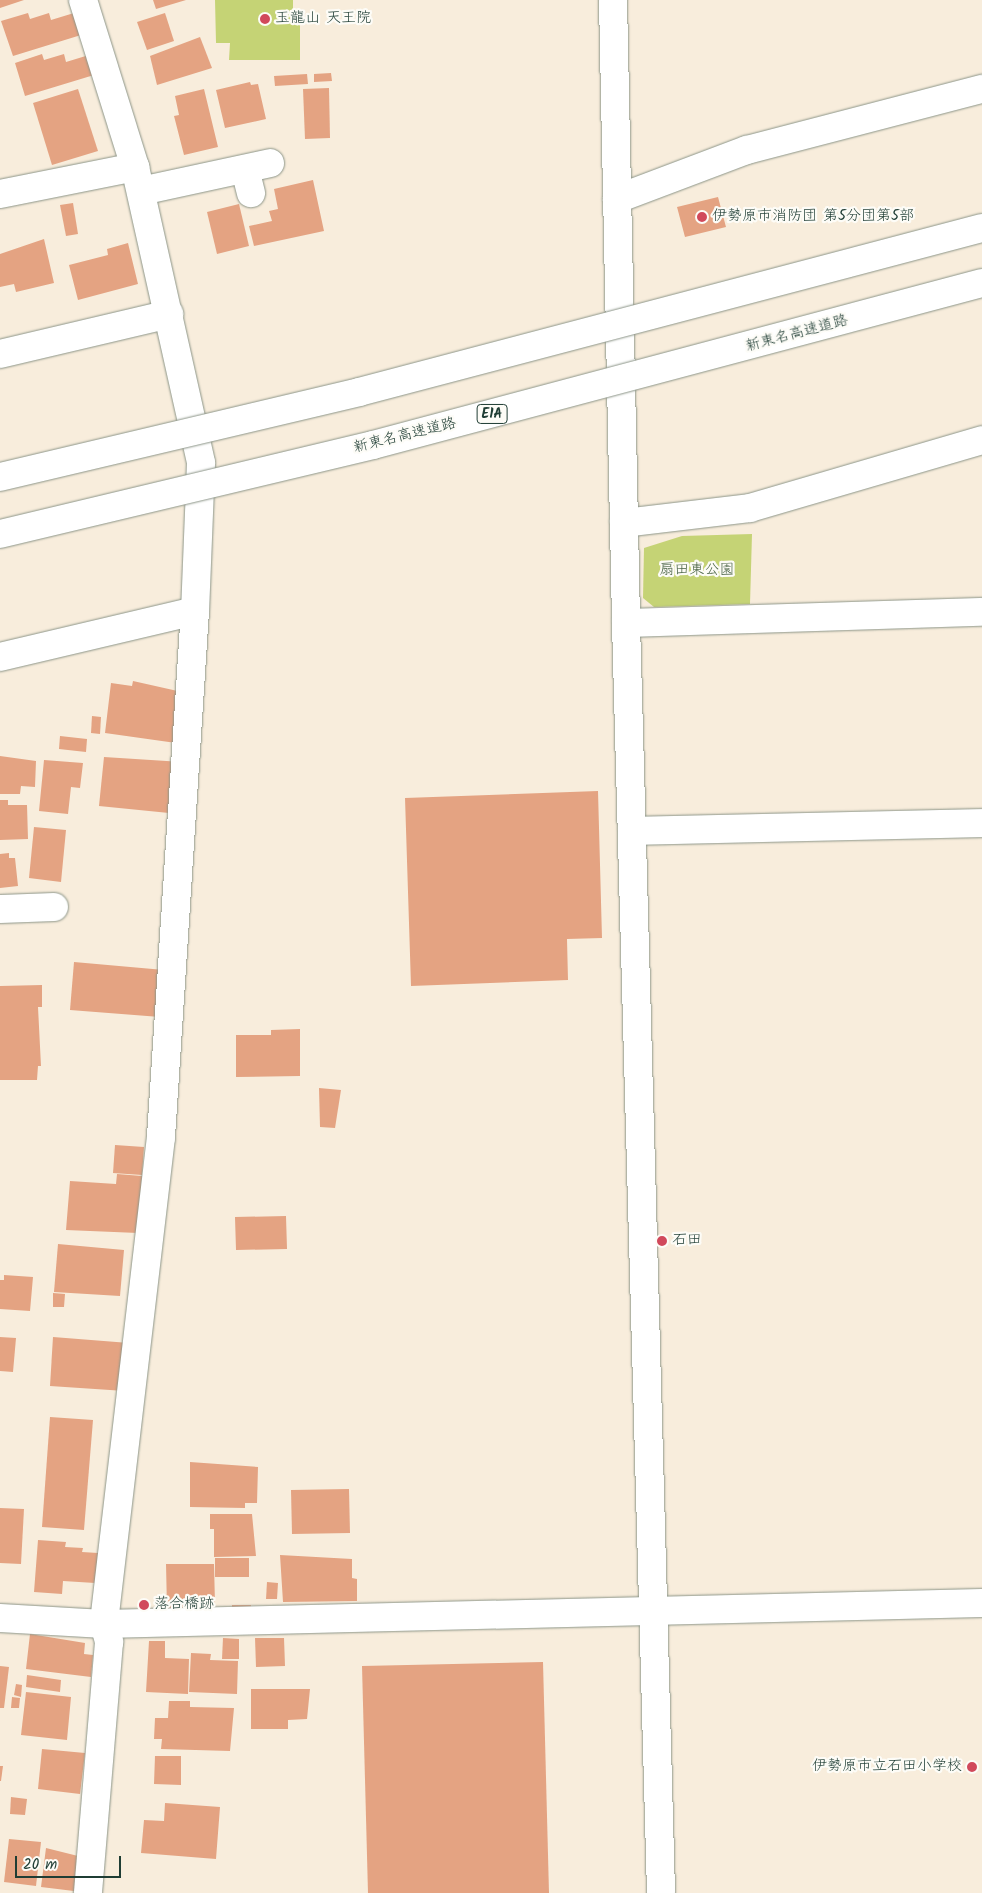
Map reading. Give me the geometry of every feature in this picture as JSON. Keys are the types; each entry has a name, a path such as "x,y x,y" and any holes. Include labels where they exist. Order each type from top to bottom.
{"main road":[{"path":"82,0 138,179 201,463 195,611 160,1137 104,1624 109,1642 88,1893"},
{"path":"613,0 626,623 661,1893"},
{"path":"617,200 747,150 982,89"},
{"path":"0,194 138,179 255,175"},
{"path":"0,476 359,392 982,228"},
{"name":"新東名高速道路","path":"0,534 373,445 982,284"},
{"path":"0,354 169,314"},
{"path":"624,523 750,508 982,440"},
{"path":"0,657 195,611"},
{"path":"626,623 982,612"},
{"path":"632,831 982,823"},
{"path":"0,910 54,907"},
{"path":"0,1618 104,1624 982,1603"}],"green space":[{"path":"215,0 293,0 293,24 300,24 300,60 229,60 230,43 216,43"},
{"name":"扇田東公園","path":"752,534 750,604 654,607 643,598 644,548 682,536"}],"building":[{"path":"0,0 24,0 0,8"},
{"path":"153,0 186,0 156,9"},
{"path":"28,13 30,19 49,13 51,20 74,13 81,35 13,56 1,21"},
{"path":"165,13 174,41 147,50 137,22"},
{"path":"200,37 212,68 157,85 150,56"},
{"path":"42,54 44,60 64,54 66,62 89,55 94,75 25,96 15,63"},
{"path":"331,73 332,81 314,82 314,74"},
{"path":"307,74 308,84 275,86 274,76"},
{"path":"250,82 251,85 258,84 266,119 225,128 216,90"},
{"path":"329,88 330,138 305,139 303,89"},
{"path":"78,89 98,151 52,165 33,103"},
{"path":"204,89 218,147 184,155 174,116 179,115 175,96"},
{"path":"313,180 324,231 254,246 249,226 272,221 269,211 278,209 274,189"},
{"name":"伊勢原市消防団 第5分団第5部","path":"718,197 726,227 685,237 677,207"},
{"path":"73,203 78,234 66,236 60,205"},
{"path":"239,204 249,246 217,254 207,212"},
{"path":"44,239 54,283 16,292 14,284 0,287 0,254"},
{"path":"128,243 138,284 78,300 69,265 108,255 107,249"},
{"path":"133,681 182,692 176,743 105,733 111,683 132,686"},
{"path":"92,716 101,717 100,734 91,733"},
{"path":"60,736 87,739 86,752 59,749"},
{"path":"0,756 36,761 35,787 21,786 20,794 0,794"},
{"path":"104,757 182,762 179,814 99,806"},
{"path":"44,760 83,763 80,788 71,787 68,814 39,811"},
{"path":"598,791 602,938 567,939 568,980 411,986 405,798"},
{"path":"0,800 8,800 8,805 27,805 28,839 0,840"},
{"path":"34,827 66,830 61,882 29,878"},
{"path":"9,853 9,858 15,858 18,886 0,888 0,854"},
{"path":"74,962 164,970 160,1017 70,1010"},
{"path":"42,985 42,1007 38,1007 41,1066 38,1066 37,1080 0,1080 0,986"},
{"path":"300,1029 300,1076 236,1077 236,1035 271,1035 271,1030"},
{"path":"319,1088 341,1090 335,1128 320,1127"},
{"path":"115,1145 144,1147 142,1175 113,1173"},
{"path":"117,1174 142,1176 138,1233 66,1230 70,1181 116,1184"},
{"path":"286,1216 287,1249 236,1250 235,1217"},
{"path":"58,1244 124,1250 120,1296 54,1292"},
{"path":"4,1275 33,1277 30,1311 0,1309 0,1280 4,1280"},
{"path":"53,1293 65,1294 64,1307 53,1307"},
{"path":"0,1337 16,1338 13,1372 0,1371"},
{"path":"53,1337 129,1343 125,1391 50,1386"},
{"path":"50,1417 93,1420 84,1530 42,1527"},
{"path":"190,1462 258,1467 257,1503 245,1503 245,1508 190,1507"},
{"path":"349,1489 350,1533 292,1534 291,1490"},
{"path":"0,1508 24,1509 21,1564 0,1563"},
{"path":"210,1514 252,1514 256,1556 214,1557 214,1529 210,1529"},
{"path":"38,1540 66,1542 65,1547 83,1548 82,1552 98,1553 95,1583 63,1581 62,1594 34,1592"},
{"path":"280,1555 352,1559 352,1578 357,1579 357,1601 283,1602"},
{"path":"215,1558 249,1558 249,1577 215,1577"},
{"path":"166,1564 214,1564 215,1604 205,1604 206,1612 167,1609"},
{"path":"267,1582 278,1583 277,1599 266,1599"},
{"path":"232,1605 251,1605 251,1613 232,1613"},
{"path":"30,1634 85,1643 84,1654 93,1655 91,1677 26,1669"},
{"path":"223,1638 239,1639 239,1659 222,1659"},
{"path":"255,1638 284,1638 285,1666 256,1667"},
{"path":"149,1641 165,1641 165,1658 189,1659 188,1694 146,1692"},
{"path":"191,1653 211,1654 210,1660 238,1661 237,1694 189,1692"},
{"path":"543,1662 549,1893 368,1893 362,1666"},
{"path":"0,1666 9,1667 4,1708 0,1708"},
{"path":"27,1675 61,1680 60,1692 26,1687"},
{"path":"16,1684 22,1685 21,1697 14,1695"},
{"path":"251,1689 310,1689 307,1719 288,1720 288,1729 251,1729"},
{"path":"26,1692 71,1697 67,1740 21,1735"},
{"path":"12,1697 20,1698 19,1708 11,1708"},
{"path":"169,1701 190,1701 190,1707 234,1708 230,1751 161,1749 162,1739 154,1739 155,1718 168,1718"},
{"path":"42,1749 85,1753 80,1794 38,1789"},
{"path":"155,1756 181,1756 181,1785 154,1784"},
{"path":"0,1766 3,1766 1,1781 0,1781"},
{"path":"11,1797 27,1799 25,1815 10,1814"},
{"path":"165,1803 220,1807 216,1859 141,1853 144,1820 164,1821"},
{"path":"9,1839 41,1842 36,1886 4,1882"},
{"path":"46,1848 78,1856 75,1877 84,1878 82,1892 41,1887"}],"place":[{"name":"玉龍山 天王院","path":"265,19"},
{"name":"伊勢原市消防団 第5分団第5部","path":"702,217"},
{"name":"石田","path":"662,1241"},
{"name":"落合橋跡","path":"144,1605"},
{"name":"伊勢原市立石田小学校","path":"972,1767"}]}
